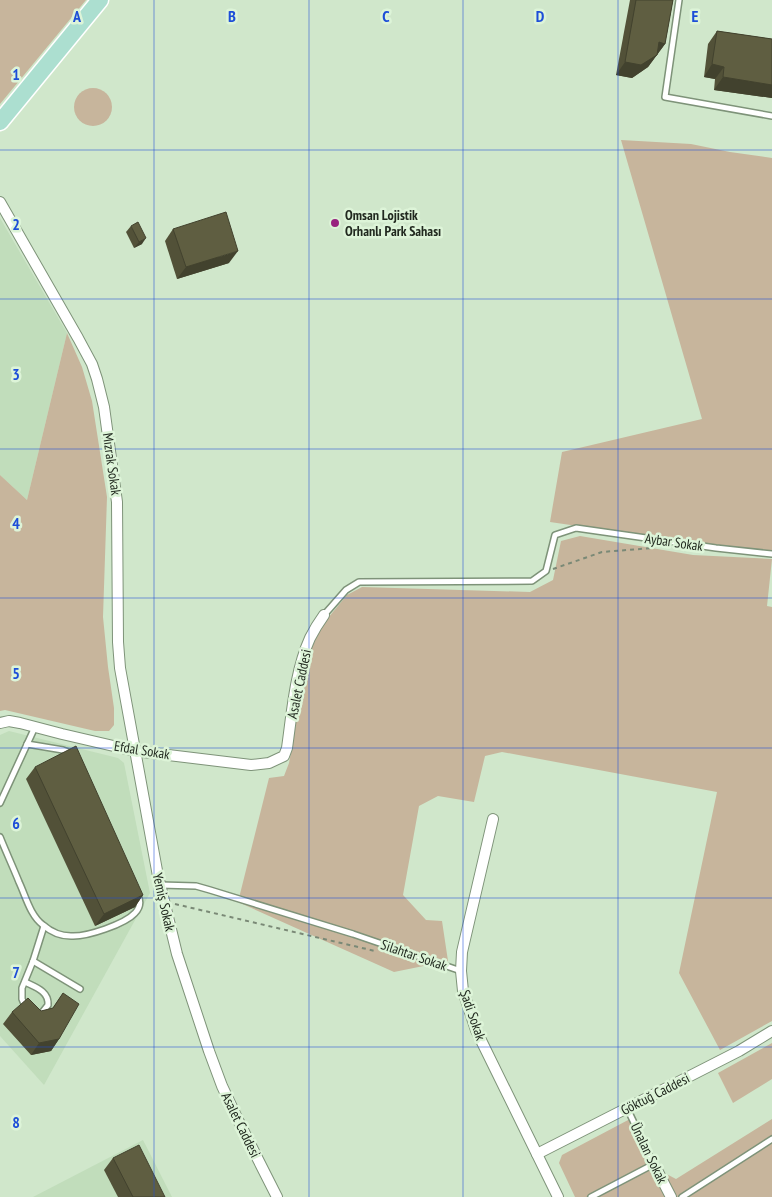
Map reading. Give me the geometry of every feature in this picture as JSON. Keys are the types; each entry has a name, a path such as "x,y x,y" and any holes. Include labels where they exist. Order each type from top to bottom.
{"main road":[{"path":"0,122 100,0"}],"street":[{"name":"Mızrak Sokak","path":"0,202 92,364 104,407 117,502 118,642 120,668 135,750"},
{"name":"Asalet Caddesi","path":"284,756 287,748 300,667 310,639 324,615"},
{"name":"Efdal Sokak","path":"0,723 9,721 135,750 251,765 269,763 284,756"},
{"name":"Yemiş Sokak","path":"135,750 163,901 177,954 209,1051"},
{"name":"Şadi Sokak","path":"493,819 462,952 463,991 476,1030 558,1197"},
{"name":"Göktuğ Caddesi","path":"537,1154 739,1051 772,1031"},
{"name":"Asalet Caddesi","path":"209,1051 222,1086 239,1122 278,1197"},
{"name":"Ünalan Sokak","path":"655,1167 671,1197"}],"lane":[{"path":"679,0 665,97 772,116"},
{"name":"Aybar Sokak","path":"546,571 555,535 576,528 772,554"},
{"path":"324,615 346,590 359,582 532,581 546,571"},
{"path":"0,803 35,727"},
{"path":"27,744 68,752 77,758"},
{"path":"0,836 31,910 39,922 57,933 71,936 85,935 108,928 129,918 139,908 140,900 136,891"},
{"name":"Silahtar Sokak","path":"160,885 196,886 210,890 353,934 461,971"},
{"path":"26,1009 21,993 22,988 34,961 44,926"},
{"path":"34,961 80,989"},
{"path":"25,982 43,992 48,1000 48,1005 43,1013 34,1015"},
{"name":"Ünalan Sokak","path":"627,1108 655,1167"},
{"path":"682,1197 772,1139"},
{"path":"590,1197 655,1167"}],"path":[{"path":"546,571 602,552 661,547"},
{"name":"Silahtar Sokak","path":"163,901 375,951"}],"shaded area":[{"path":"0,0 86,0 0,104"},
{"path":"93,88 106,94 112,107 106,120 93,126 80,120 74,107 80,94"},
{"path":"621,140 691,144 772,158 772,550 742,550 550,522 562,452 702,419"},
{"path":"0,218 67,333 27,500 0,475"},
{"path":"67,333 82,367 92,401 107,497 103,617 114,708 114,725 109,731 95,731 5,710 0,711 0,475 27,500"},
{"path":"580,536 693,555 772,559 767,606 772,607 772,1021 720,1050 679,973 717,792 502,752 485,756 474,802 438,796 419,806 403,895 426,920 442,921 448,961 394,972 238,902 269,778 284,776 289,763 308,655 323,624 347,595 362,587 530,592 553,580 561,541"},
{"path":"9,731 118,758 124,763 150,893 44,1085 0,1036 0,735"},
{"path":"772,1043 772,1079 733,1103 718,1073"},
{"path":"630,1119 653,1167 676,1179 772,1119 772,1197 575,1197 559,1163 562,1155"},
{"path":"143,1140 172,1197 33,1197"}],"building":[{"path":"636,0 673,0 665,44 659,42 657,55 641,65 625,62"},
{"path":"717,31 772,39 772,85 723,77 724,67 712,64"},
{"path":"226,212 238,251 186,267 173,229"},
{"path":"138,222 146,238 139,242 131,226"},
{"path":"76,746 143,895 104,914 35,767"},
{"path":"63,993 79,1004 59,1039 39,1043 12,1012 28,998 41,1011 53,1008"},
{"path":"139,1145 165,1197 133,1197 113,1158"}],"place":[{"name":"Omsan Lojistik Orhanlı Park Sahası","path":"335,223"}]}
